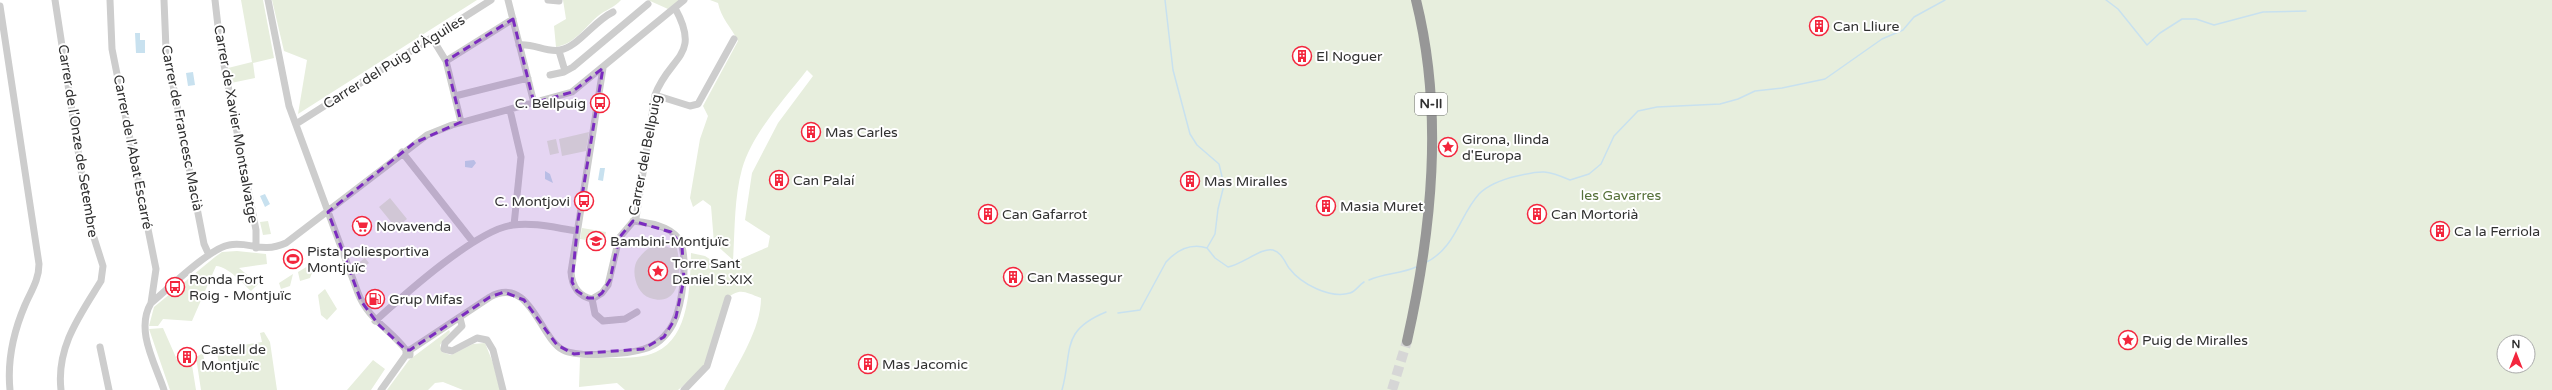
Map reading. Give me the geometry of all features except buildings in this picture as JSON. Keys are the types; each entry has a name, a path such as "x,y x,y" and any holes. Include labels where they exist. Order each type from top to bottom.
{"highway":[{"name":"N-II","path":"1407,341 1423,267 1429,208 1431,103 1427,56 1416,0"}],"street":[{"name":"Carrer de l'Onze de Setembre","path":"55,0 89,222 104,272 103,278 69,334 61,369 62,390"},
{"name":"Carrer de l'Abat Escarré","path":"110,0 112,49 156,269 151,303 145,317 144,332 164,390"},
{"name":"Carrer de Francesc Macià","path":"164,0 166,49 204,244 209,255"},
{"name":"Carrer de Xavier Montsalvatge","path":"215,0 220,44 256,230 256,248"},
{"path":"268,0 288,102 361,301 375,321 407,352"},
{"name":"Carrer del Puig d'Àguiles","path":"296,124 491,0"},
{"path":"508,0 534,103"},
{"path":"548,0 559,1"},
{"path":"151,303 209,255 227,245 271,248 286,243 328,212 402,152 427,135 461,122 510,110 572,92 684,0"},
{"path":"550,75 565,71 648,4"},
{"path":"0,6 39,264 36,283 25,304 10,350 8,370 10,390"},
{"name":"Carrer del Bellpuig","path":"592,299 602,293 608,285 618,238 633,221 655,95 664,77 684,51 685,32 675,8"},
{"path":"520,46 559,51 575,43 601,18 613,12"},
{"path":"446,61 513,19"},
{"path":"432,38 446,61 461,122"},
{"path":"655,95 690,106 698,104 734,39"},
{"path":"559,51 565,71"},
{"path":"603,68 577,231 572,282 577,291 592,299 595,314 603,320 625,319 637,312"},
{"path":"455,96 528,78"},
{"path":"510,110 520,150 514,225"},
{"path":"402,152 473,242"},
{"path":"381,390 407,352 490,297 504,292 518,297 529,305 557,345 568,352 579,354 626,351 643,349 653,345 664,337 676,317 684,279 683,253 678,238 671,232 654,225 633,221"},
{"path":"375,321 473,242 496,229 514,225 538,225 577,231"},
{"path":"684,390 707,366 728,298"},
{"path":"460,318 462,326 448,340 444,349 452,351 477,338 487,340 493,350 503,390"},
{"path":"100,347 108,390"}],"highlighted area":[{"path":"513,19 534,103 572,92 603,68 578,221 572,282 577,291 588,298 595,298 602,293 610,280 619,238 633,221 671,232 682,246 684,279 676,317 664,337 643,349 574,354 557,345 524,300 504,292 490,297 410,350 406,350 378,324 361,301 328,212 414,143 461,122 446,61"}],"green space":[{"path":"241,0 263,0 274,58 253,63 255,78 231,83 228,68 252,62"},
{"path":"272,0 477,0 298,114 307,60 284,51"},
{"path":"563,0 621,0 598,16 574,39 556,47 554,26 566,19"},
{"path":"648,0 680,0 668,9"},
{"name":"les Gavarres","path":"710,0 2552,0 2552,390 724,390 748,346 760,310 761,298 743,292 735,293 726,299 707,361 701,371 678,390 625,390 617,383 579,387 580,358 629,358 648,355 667,345 676,335 686,308 690,279 691,253 705,256 722,267 768,247 770,236 745,220 752,173 778,123 813,76 807,70 761,129 747,155 739,180 735,214 733,260 714,243 711,206 703,200 693,207 690,198 700,139 708,116 703,106 738,41 719,8 718,3"},
{"path":"589,132 586,151 562,156 559,139"},
{"path":"556,139 559,153 550,155 547,141"},
{"path":"390,198 407,219 396,228 379,207"},
{"path":"268,221 271,234 263,235 260,222"},
{"path":"582,228 606,232 604,243 580,239"},
{"path":"661,244 670,248 676,245 679,273 678,283 674,291 669,297 661,300 645,296 641,292 636,281 635,269 638,259 643,253 651,247"},
{"path":"237,251 266,254 267,264 239,268 258,284 251,291 226,269 216,266 192,321 163,319 158,326 149,326 154,307 222,252"},
{"path":"365,258 369,263 355,274 353,267"},
{"path":"308,266 312,273 310,278 300,281 298,272"},
{"path":"293,274 290,286 281,289 279,283"},
{"path":"325,289 337,309 327,320 321,315 318,295"},
{"path":"163,328 178,362 191,359 196,390 170,390 149,329"},
{"path":"449,330 450,332 440,345 442,352 451,355 473,344 485,343 493,363 500,390 463,390 443,382 435,383 428,390 387,390 409,360"},
{"path":"264,332 270,342 277,390 201,390 196,357 203,353 206,371 220,368 216,349 262,342 260,333"},
{"path":"373,360 385,369 371,390 347,390"}],"water":[{"path":"135,33 140,33 140,40 145,40 145,53 136,53"},
{"path":"193,72 195,85 188,86 186,73"},
{"path":"474,160 476,163 472,168 465,167 465,161"},
{"path":"600,168 605,168 603,181 598,180"},
{"path":"545,171 550,174 553,183 545,179"},
{"path":"265,194 270,204 265,207 260,196"}],"waterway":[{"path":"1165,0 1173,70 1190,134 1197,145 1219,164 1224,185 1218,209 1215,234 1207,248"},
{"path":"1425,263 1444,249 1466,212 1483,190 1502,180 1539,172 1556,174 1570,180 1589,174 1601,164 1614,136 1638,111 1657,107 1720,104 1738,99 1755,91 1782,88 1825,79 1882,39 1903,30 1914,17 1945,0"},
{"path":"2106,0 2118,9 2147,45 2160,33 2182,19 2196,19 2214,25 2263,12 2306,11"},
{"path":"1118,313 1140,310 1166,262 1180,251 1195,246 1207,248 1215,258 1228,267 1240,263 1263,251 1276,251 1281,255 1294,274 1301,280 1316,289 1334,294 1352,292 1364,282"},
{"path":"1369,280 1416,267"},
{"path":"1062,390 1071,343 1075,334 1091,319 1106,312"}],"tunnel":[{"path":"1392,390 1407,341"}],"place":[{"name":"Can Lliure","path":"1819,26"},
{"name":"El Noguer","path":"1302,56"},
{"name":"C. Bellpuig","path":"600,103"},
{"name":"Mas Carles","path":"811,132"},
{"name":"Girona, llinda d'Europa","path":"1448,147"},
{"name":"Can Palaí","path":"779,180"},
{"name":"Mas Miralles","path":"1190,181"},
{"name":"C. Montjovi","path":"584,201"},
{"name":"Masia Muret","path":"1326,206"},
{"name":"Can Gafarrot","path":"988,214"},
{"name":"Can Mortorià","path":"1537,214"},
{"name":"Novavenda","path":"362,226"},
{"name":"Ca la Ferriola","path":"2440,231"},
{"name":"Bambini-Montjuïc","path":"596,241"},
{"name":"Pista poliesportiva Montjuïc","path":"293,259"},
{"name":"Torre Sant Daniel S.XIX","path":"658,271"},
{"name":"Can Massegur","path":"1013,277"},
{"name":"Ronda Fort Roig - Montjuïc","path":"175,287"},
{"name":"Grup Mifas","path":"375,299"},
{"name":"Puig de Miralles","path":"2128,340"},
{"name":"Castell de Montjuïc","path":"187,357"},
{"name":"Mas Jacomic","path":"868,364"}]}
